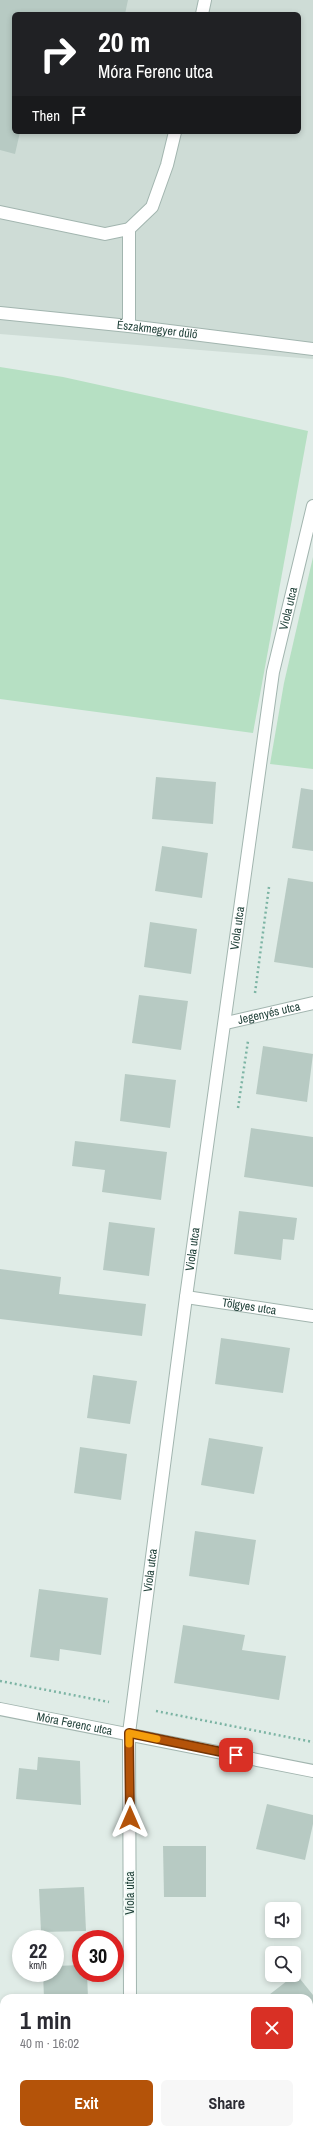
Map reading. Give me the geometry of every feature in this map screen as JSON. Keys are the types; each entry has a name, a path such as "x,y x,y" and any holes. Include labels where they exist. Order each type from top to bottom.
{"street":[{"path":"202,12 205,0"},
{"path":"0,212 105,234 129,229 152,207 167,165 175,134"},
{"path":"129,229 129,326"},
{"name":"Északmegyer dűlő","path":"0,313 129,326 313,349"},
{"name":"Viola utca","path":"130,1994 129,1733 186,1297 226,1023 272,672 313,506"},
{"name":"Jegenyés utca","path":"226,1023 313,1003"},
{"name":"Tölgyes utca","path":"186,1297 313,1316"},
{"name":"Móra Ferenc utca","path":"0,1709 129,1733 313,1771"}],"shaded area":[{"path":"0,0 313,0 313,359 0,334"}],"green space":[{"path":"0,367 63,377 308,431 253,733 0,699"},
{"path":"313,557 313,769 270,764 284,683"}],"building":[{"path":"0,0 128,0 125,12 12,12 12,134 20,134 15,154 0,150"},
{"path":"156,777 216,782 213,824 152,819"},
{"path":"301,788 313,790 313,851 292,848"},
{"path":"162,846 208,853 202,898 155,891"},
{"path":"288,878 313,882 313,968 274,962"},
{"path":"150,922 197,929 191,974 144,967"},
{"path":"139,995 188,1001 181,1050 132,1043"},
{"path":"263,1046 313,1054 307,1102 256,1094"},
{"path":"125,1074 176,1080 170,1128 120,1121"},
{"path":"251,1128 313,1137 313,1187 244,1177"},
{"path":"75,1141 167,1152 161,1200 102,1192 105,1170 72,1166"},
{"path":"239,1211 297,1218 294,1240 283,1239 281,1260 234,1254"},
{"path":"109,1222 155,1228 149,1276 103,1270"},
{"path":"0,1269 61,1277 59,1294 146,1304 142,1336 0,1319"},
{"path":"221,1338 290,1348 283,1393 215,1384"},
{"path":"93,1375 137,1381 130,1424 87,1418"},
{"path":"209,1438 263,1447 254,1494 201,1485"},
{"path":"80,1447 127,1454 121,1500 74,1493"},
{"path":"195,1531 256,1540 249,1585 189,1576"},
{"path":"39,1589 108,1598 101,1655 60,1649 59,1661 30,1657"},
{"path":"183,1625 245,1635 242,1650 286,1656 279,1700 174,1683"},
{"path":"38,1757 80,1761 81,1805 16,1799 19,1768 37,1770"},
{"path":"267,1804 313,1815 313,1824 305,1860 256,1849"},
{"path":"163,1846 206,1846 206,1897 164,1897"},
{"path":"84,1887 86,1930 64,1931 64,1930 41,1930 39,1889"},
{"path":"72,1965 72,1982 87,1982 88,1994 44,1994 43,1982 64,1982 64,1966"},
{"path":"301,1980 312,1994 270,1994 286,1982 301,1982"}],"slow traffic":[{"path":"129,1744 129,1733 157,1739"}],"route":[{"path":"130,1818 129,1733 236,1755"}]}
